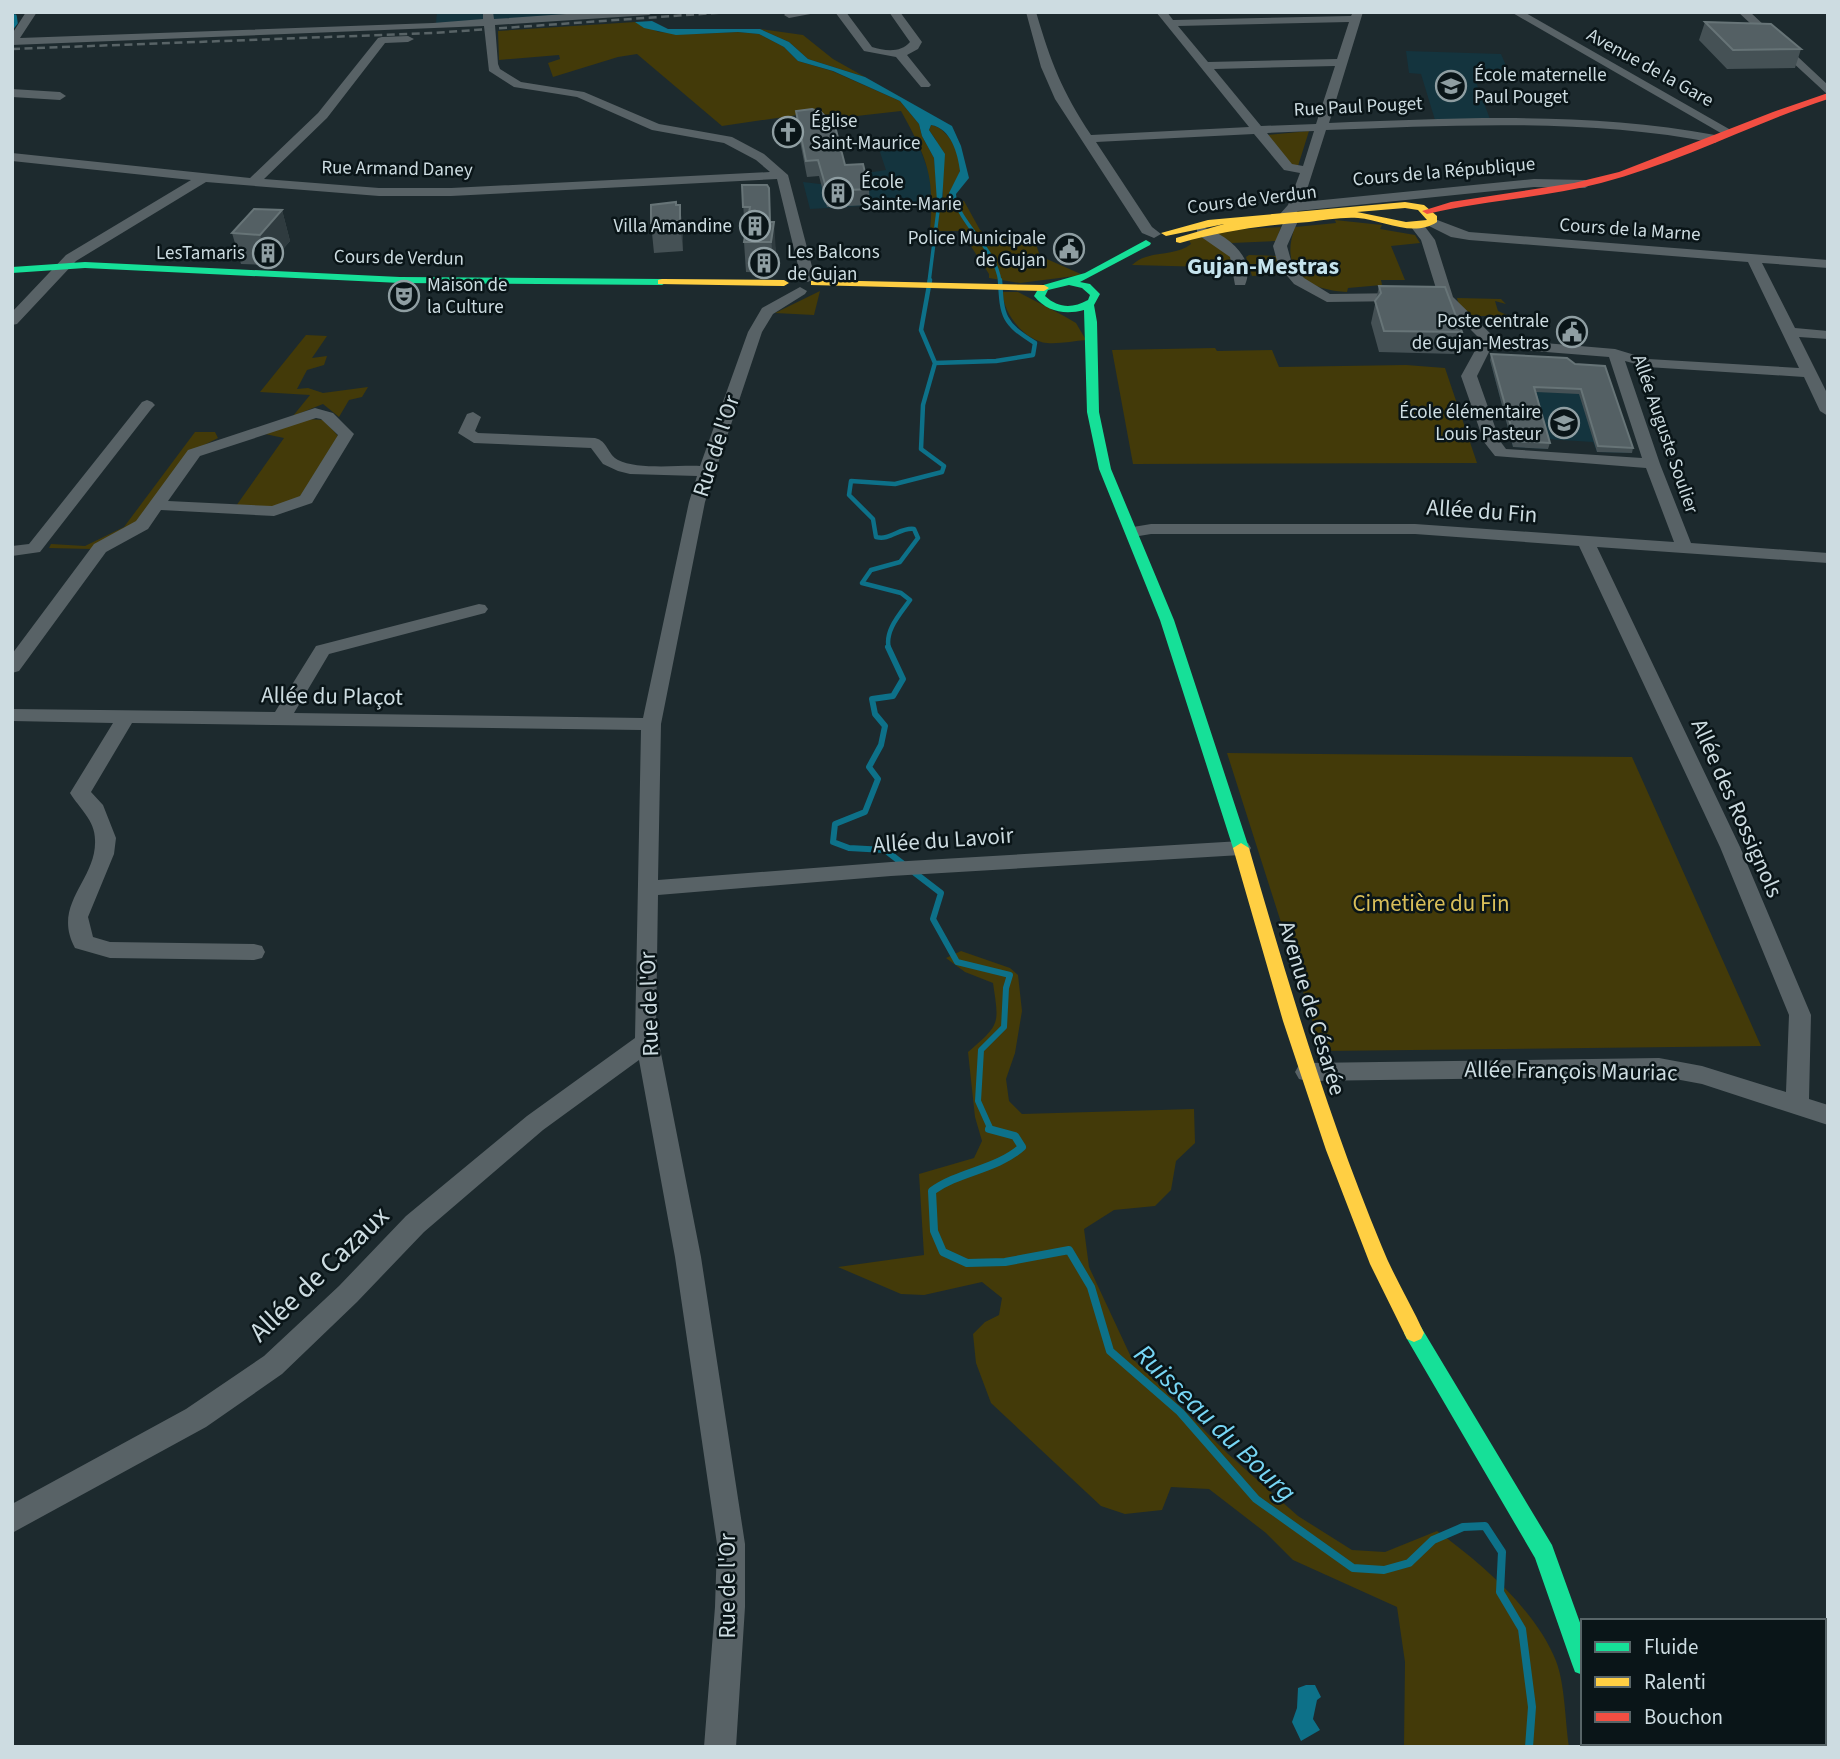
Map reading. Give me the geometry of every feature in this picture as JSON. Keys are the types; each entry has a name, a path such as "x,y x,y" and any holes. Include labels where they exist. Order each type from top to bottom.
{"main road":[{"name":"Cours de la République","path":"1426,220 1456,203 1536,194 1634,170 1828,94"},
{"name":"Cours de Verdun","path":"1090,297 1102,279 1127,260 1161,242 1208,223 1298,210 1384,215"},
{"name":"Cours de Verdun","path":"12,270 65,264 403,280 985,285 1042,292 1093,275 1120,255 1202,231 1298,210 1342,216 1384,215"},
{"path":"1384,215 1403,227 1426,220"},
{"path":"1069,282 1090,297"},
{"path":"1042,292 1047,304 1063,309 1092,331"},
{"path":"1063,309 1090,297"},
{"name":"Avenue de Césarée","path":"1090,297 1093,412 1105,469 1167,620 1241,848 1307,1072 1341,1168 1394,1296 1424,1354 1544,1553 1581,1658"}],"street":[{"path":"12,41 32,12"},
{"path":"380,29 388,12"},
{"path":"12,41 490,24 649,12"},
{"path":"789,15 816,12"},
{"path":"840,12 868,49 900,54 914,47 916,42 894,12"},
{"path":"1031,12 1047,67 1061,99 1147,230 1161,242"},
{"path":"1161,12 1288,167 1307,171"},
{"name":"Avenue de la Gare","path":"1516,12 1722,136"},
{"path":"1743,12 1828,94"},
{"path":"1169,23 1357,15 1320,127 1298,210 1280,246 1285,265 1299,281 1327,298 1446,298"},
{"path":"490,24 492,64 495,71 518,85 580,94 656,127 718,138 760,157 782,175 799,249 800,283"},
{"path":"253,182 291,150 334,107 382,40 490,24"},
{"path":"900,54 925,85"},
{"path":"1204,66 1342,62"},
{"path":"12,93 60,96"},
{"name":"Rue Paul Pouget","path":"1086,139 1396,123 1539,123 1722,136"},
{"name":"Rue Armand Daney","path":"12,157 204,178 398,192 782,175"},
{"path":"12,321 65,264 83,250 204,178"},
{"name":"Cours de la République","path":"1298,210 1534,183 1585,184"},
{"path":"1426,220 1428,240 1446,298 1492,343 1484,347 1469,376 1492,442 1501,453 1652,464"},
{"name":"Cours de la Marne","path":"1426,220 1456,234 1469,236 1828,264"},
{"path":"1202,231 1235,251 1243,265 1240,282"},
{"path":"1754,258 1792,332 1807,373 1828,411"},
{"name":"Rue de l'Or","path":"720,1747 730,1607 731,1544 688,1257 647,1042 651,724 697,502 707,471 755,332 767,311 800,283"},
{"path":"1792,332 1828,335"},
{"name":"Allée Auguste Soulier","path":"1492,343 1615,353 1652,464 1684,547"},
{"path":"1615,353 1647,363 1807,373"},
{"path":"12,551 34,548 148,405"},
{"path":"12,667 100,548 142,525 155,505 194,453 315,413 327,416 345,434 306,499 274,511 155,505"},
{"path":"473,417 466,433 474,438 595,443 601,447 604,458 618,466 630,469 707,471"},
{"name":"Allée du Fin","path":"1133,532 1151,529 1415,528 1828,558"},
{"name":"Allée des Rossignols","path":"1586,541 1730,846 1800,1016 1797,1106"},
{"path":"280,720 322,650 479,609"},
{"name":"Allée du Plaçot","path":"12,715 651,724"},
{"path":"126,717 80,793 93,805 106,838 104,854 77,917 83,942 110,950 254,953"},
{"name":"Allée du Lavoir","path":"648,888 891,869 1241,848"},
{"name":"Allée de Cazaux","path":"12,1519 196,1418 273,1365 348,1294 415,1224 535,1123 647,1042"},
{"name":"Allée François Mauriac","path":"1307,1072 1659,1067 1702,1075 1828,1115"}],"shaded area":[{"path":"437,12 621,12 436,23"},
{"name":"École maternelle Paul Pouget","path":"1406,51 1501,54 1510,75 1473,74 1490,119 1435,120 1421,74 1409,73"},
{"path":"915,136 931,178 933,202 810,209 803,182 869,182 867,173 886,170 876,140"},
{"name":"École élémentaire Louis Pasteur","path":"1490,360 1604,371 1632,453 1597,452 1593,442 1546,439 1548,449 1513,447"}],"green space":[{"path":"635,22 659,32 759,34 784,47 798,61 832,71 900,101 919,124 934,158 938,202 942,202 943,194 936,140 929,130 931,125 948,136 960,163 949,202 964,201 985,234 1032,233 1040,256 1083,275 1020,283 989,278 961,231 930,231 931,196 927,168 901,111 821,120 811,113 722,126 637,54 618,57 553,77 548,63 560,59 559,55 499,60 498,31"},
{"path":"760,29 803,35 833,59 865,77 808,59 789,42"},
{"path":"1309,131 1298,166 1290,165 1268,135"},
{"path":"1335,220 1382,225 1380,229 1415,235 1420,243 1391,246 1405,280 1381,280 1382,285 1348,288 1347,292 1319,287 1308,282 1294,266 1291,255 1295,227 1336,223"},
{"path":"1281,227 1276,241 1232,243 1213,231"},
{"path":"1204,237 1232,256 1234,272 1209,267 1132,265 1146,257 1177,251 1191,244 1189,240"},
{"path":"1276,256 1284,274 1252,276 1246,257"},
{"path":"820,291 814,315 775,313"},
{"path":"1003,292 1018,292 1064,316 1076,323 1086,340 1047,343 1031,337 1016,325 1006,309"},
{"path":"1457,298 1501,299 1506,304 1495,301 1498,311 1509,316 1469,316 1459,306"},
{"path":"306,335 327,336 312,358 327,356 324,365 307,370 297,389 308,388 323,393 368,387 362,397 349,400 339,417 323,404 293,416 310,395 260,392"},
{"path":"1215,348 1217,351 1272,350 1279,367 1406,365 1445,368 1477,463 1133,464 1112,350"},
{"path":"306,419 324,420 338,436 300,497 274,507 236,506 284,438 265,434"},
{"path":"195,432 215,432 218,438 196,449 135,524 91,549 49,548 51,544 85,546 124,527"},
{"name":"Cimetière du Fin","path":"1227,753 1632,757 1761,1046 1322,1051"},
{"path":"961,951 1010,968 1018,975 1022,1011 1015,1053 1006,1079 1009,1101 1022,1114 1194,1109 1195,1143 1176,1161 1171,1190 1155,1206 1114,1210 1084,1229 1089,1267 1131,1357 1227,1453 1298,1516 1352,1550 1385,1552 1437,1531 1489,1573 1535,1624 1556,1661 1563,1691 1569,1747 1404,1747 1405,1662 1397,1607 1293,1560 1266,1533 1209,1489 1171,1487 1162,1510 1125,1514 1101,1506 991,1403 976,1363 973,1334 985,1322 999,1315 1002,1298 982,1282 924,1295 901,1294 838,1267 924,1255 919,1174 974,1158 982,1141 975,1117 968,1052 992,1029 996,1007 993,983 965,972 946,958"}],"water":[{"path":"652,21 668,29 760,29 789,42 808,59 865,77 952,126 961,146 969,178 956,194 957,202 949,202 949,193 960,171 952,143 944,131 931,125 929,130 945,154 942,202 937,202 934,158 919,124 900,101 833,71 798,61 784,47 759,34 738,32 676,35 644,28 635,22"},
{"path":"1315,1685 1321,1697 1317,1700 1313,1719 1320,1730 1301,1741 1292,1722 1297,1708 1298,1688"}],"building":[{"path":"1705,22 1771,24 1801,49 1733,50"},
{"path":"812,109 821,112 835,126 845,165 863,164 869,189 827,191 818,160 806,161 796,111"},
{"path":"742,185 767,185 769,188 770,222 774,222 771,242 744,242 750,207 743,207"},
{"path":"676,202 676,205 680,205 680,221 651,223 651,205"},
{"path":"254,209 282,210 260,235 232,233"},
{"path":"1379,286 1445,287 1462,332 1384,331 1375,301 1381,293"},
{"name":"École élémentaire Louis Pasteur","path":"1491,354 1567,358 1575,364 1605,366 1633,448 1598,446 1581,389 1534,387 1550,443 1515,441"}],"waterway":[{"path":"12,28 16,23 15,16"},
{"path":"929,282 940,195"},
{"name":"Ruisseau du Bourg","path":"953,195 957,207 992,259 1000,282"},
{"path":"930,280 921,330 935,363"},
{"name":"Ruisseau du Bourg","path":"935,363 996,361 1033,355 1035,343 1016,330 1006,318 1000,280"},
{"path":"889,649 891,629 910,600 901,593 862,583 871,570 900,562 918,538 914,529 876,537 873,519 849,495 851,481 895,484 942,472 944,466 921,449 923,405 935,363"},
{"name":"Ruisseau du Bourg","path":"888,647 903,679 893,696 872,699 875,714 885,726 881,745 869,767 878,779 865,812 835,824 833,842 849,848 885,850 941,893 933,919 957,962 1010,975 1006,988 1004,1027 981,1050 978,1101 991,1129"},
{"name":"Ruisseau du Bourg","path":"991,1129 1015,1136 1022,1147 1001,1161 954,1179 932,1191 934,1231 943,1252 967,1263 1005,1262 1069,1250 1091,1287 1110,1351 1180,1412 1256,1499 1353,1568 1384,1570 1409,1563 1433,1540 1463,1527 1485,1526 1502,1552 1500,1592 1522,1629 1532,1707 1529,1747"}],"railway":[{"path":"12,49 433,33 729,12"}],"traffic: fast":[{"path":"1069,282 1089,275 1146,243"},
{"path":"12,270 85,265 400,280 662,282"},
{"path":"1069,282 1086,286 1095,294 1093,302 1064,310 1051,306 1039,296 1044,288 1069,282"},
{"path":"1089,305 1092,322 1093,412 1105,469 1167,620 1241,848"},
{"path":"1414,1333 1544,1553 1581,1658"}],"traffic: slow":[{"path":"1166,233 1208,223 1405,205 1421,207 1433,218 1432,222 1414,225 1363,216 1333,216 1225,227 1180,240"},
{"path":"662,282 784,283"},
{"path":"815,283 1044,288"},
{"path":"1241,848 1292,1021 1335,1150 1380,1264 1414,1333"}],"traffic: jam":[{"path":"1427,211 1598,181 1828,96"}],"place":[{"name":"École maternelle Paul Pouget","path":"1451,86"},
{"name":"Église Saint-Maurice","path":"788,132"},
{"name":"École Sainte-Marie","path":"838,193"},
{"name":"Villa Amandine","path":"755,226"},
{"name":"Police Municipale de Gujan","path":"1069,249"},
{"name":"LesTamaris","path":"268,253"},
{"name":"Les Balcons de Gujan","path":"764,263"},
{"name":"Maison de la Culture","path":"404,296"},
{"name":"Poste centrale de Gujan-Mestras","path":"1572,332"},
{"name":"École élémentaire Louis Pasteur","path":"1564,423"}],"district":[{"name":"Gujan-Mestras","path":"1263,266"}]}
